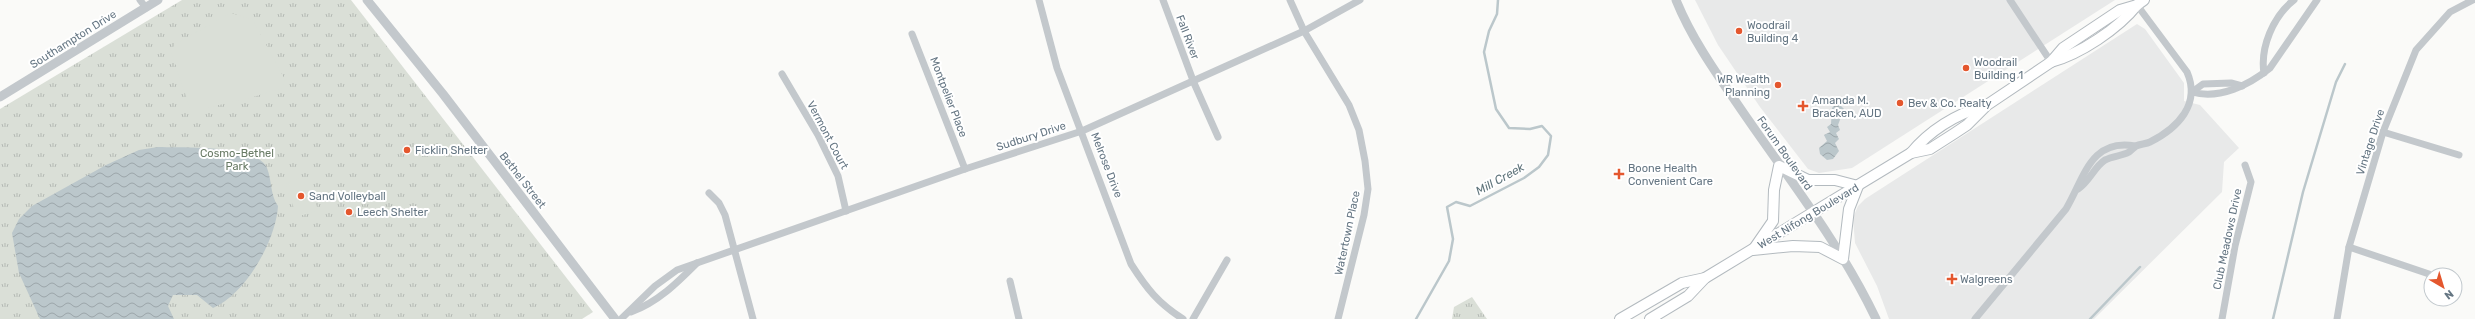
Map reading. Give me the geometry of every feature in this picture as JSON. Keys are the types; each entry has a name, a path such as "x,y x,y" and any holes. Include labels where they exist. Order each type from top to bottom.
{"main road":[{"name":"West Nifong Boulevard","path":"1650,319 1688,296 1705,278 1814,214 1911,153 1930,149 1955,133 1967,125 1987,105 2051,62 2068,57 2125,20 2140,3"},
{"path":"1779,166 1808,180 1835,180 1858,186 1849,209 1843,258 1820,247 1793,246 1753,250 1773,221 1774,190 1779,166"},
{"name":"West Nifong Boulevard","path":"1620,319 1682,283 1705,278"},
{"path":"1633,319 1641,306"}],"street":[{"name":"Southampton Drive","path":"0,97 143,4 158,0"},
{"name":"Bethel Street","path":"367,0 442,94 615,319"},
{"name":"Melrose Drive","path":"1039,0 1057,68 1131,264 1148,291 1168,309 1183,319"},
{"name":"Fall River","path":"1163,0 1194,82 1218,137"},
{"name":"Watertown Place","path":"1290,0 1304,31 1349,105 1359,130 1365,160 1368,189 1364,215 1338,319"},
{"name":"Sudbury Drive","path":"621,319 630,312 639,300 677,270 965,169 1082,131 1194,82 1304,31 1360,0"},
{"name":"Forum Boulevard","path":"1676,0 1703,53 1843,258 1876,319"},
{"path":"2010,0 2051,62"},
{"path":"2264,73 2262,61 2269,35 2287,6 2294,0"},
{"path":"2192,92 2203,95 2233,90 2264,73 2270,68 2316,0"},
{"name":"Vintage Drive","path":"2337,319 2349,247 2383,132 2416,50 2450,12 2473,0"},
{"path":"1975,319 2058,220 2078,189 2088,165 2098,154 2124,144 2135,146 2150,142 2181,121 2189,108 2192,92 2191,81 2187,72 2140,3"},
{"name":"Montpelier Place","path":"912,34 965,169"},
{"name":"Vermont Court","path":"782,74 818,135 834,169 846,211"},
{"path":"2192,92 2203,84 2231,83 2242,86"},
{"path":"2383,132 2459,156"},
{"name":"Club Meadows Drive","path":"2222,319 2235,246 2251,182 2245,165"},
{"path":"709,193 719,203 725,215 736,249 753,319"},
{"path":"2349,247 2423,272"},
{"path":"1193,319 1227,260"},
{"name":"Sudbury Drive","path":"630,312 644,307 662,296 697,263"},
{"path":"1010,281 1019,319"}],"shaded area":[{"path":"1695,0 2115,0 1852,168 1819,173 1808,169 1760,107 1718,45"},
{"path":"2137,24 2145,29 2184,83 2184,101 2200,105 2239,148 2224,162 2222,192 2094,319 1889,319 1877,286 1855,243 1853,218 1858,206 1865,199"}],"green space":[{"name":"Cosmo-Bethel Park","path":"182,0 351,0 593,312 582,319 0,319 0,109"},
{"path":"231,13 253,20 285,80 282,88 253,97 198,110 190,108 171,51 175,44"},
{"name":"Sand Volleyball","path":"303,177 306,179 317,207 315,211 300,216 296,214 286,186 287,183"},
{"path":"1472,297 1487,319 1452,319 1454,307"}],"water":[{"path":"1836,104 1840,105 1844,109 1838,125 1840,130 1836,133 1839,139 1835,143 1839,151 1833,159 1827,160 1820,154 1819,148 1827,141 1824,135 1830,132 1827,127 1831,124 1832,108"},
{"path":"158,147 200,148 234,151 260,160 267,168 272,192 278,206 276,220 265,250 248,279 225,301 213,308 197,295 173,295 168,306 174,319 40,319 19,273 12,233 19,219 32,206 106,165 139,150"}],"waterway":[{"name":"Mill Creek","path":"1416,319 1449,261 1453,239 1447,207 1456,202 1470,206 1524,178 1539,167 1548,155 1551,136 1542,126 1530,129 1509,128 1496,109 1484,52 1489,31 1497,14 1498,0"},
{"path":"2273,319 2303,192 2336,82 2345,64"},
{"path":"2090,319 2140,267"}],"place":[{"name":"Woodrail Building 4","path":"1739,31"},
{"name":"Woodrail Building 1","path":"1966,68"},
{"name":"WR Wealth Planning","path":"1778,85"},
{"name":"Bev & Co. Realty","path":"1900,103"},
{"name":"Amanda M. Bracken, AUD","path":"1803,106"},
{"name":"Ficklin Shelter","path":"407,150"},
{"name":"Boone Health Convenient Care","path":"1619,174"},
{"name":"Sand Volleyball","path":"301,196"},
{"name":"Leech Shelter","path":"349,212"},
{"name":"Walgreens","path":"1952,279"}]}
